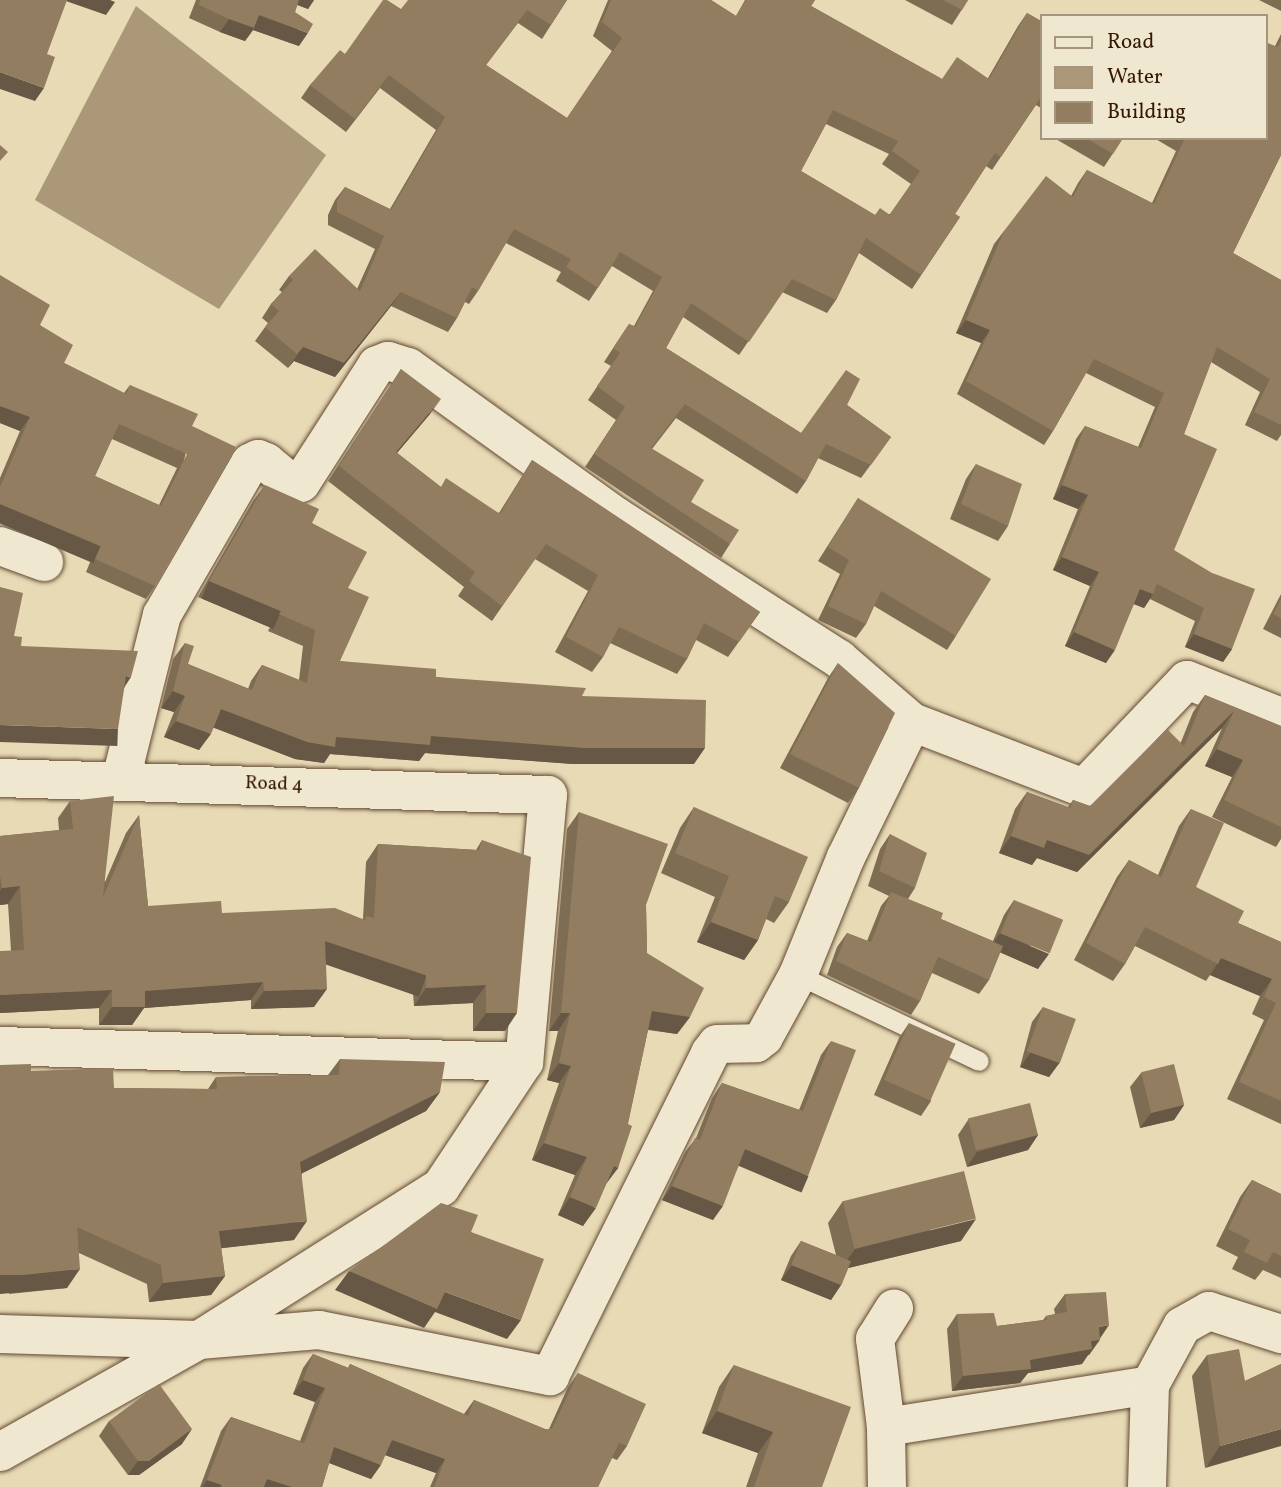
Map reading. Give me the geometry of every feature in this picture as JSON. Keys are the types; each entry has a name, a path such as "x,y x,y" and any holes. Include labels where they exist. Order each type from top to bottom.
{"street":[{"path":"121,779 162,615 250,463 258,459 266,462 290,482 301,482 377,365 388,361 408,367 617,517 839,659 912,722 1084,788 1187,680 1281,717"},
{"path":"0,546 44,562"},
{"path":"0,1334 199,1340 319,1330 551,1376 710,1054 717,1044 756,1043 764,1037 798,975 846,857 912,722"},
{"name":"Road 4","path":"0,779 121,779 548,795 524,1062"},
{"path":"0,1046 524,1062"},
{"path":"0,1452 199,1340 441,1186 524,1062"},
{"path":"887,1487 886,1427 875,1339 894,1308"},
{"path":"1147,1487 1150,1385 1182,1326 1209,1311 1281,1334"},
{"path":"886,1427 1150,1385"}],"lane":[{"path":"798,975 979,1061"}],"water":[{"path":"136,6 326,155 219,309 35,200"}],"building":[{"path":"0,0 67,0 47,54 55,57 44,88 0,72"},
{"path":"200,0 299,0 295,12 313,24 308,33 259,15 254,28 199,5"},
{"path":"383,0 401,9 408,0 567,0 551,25 527,10 486,65 567,118 622,38 602,22 611,0 711,0 736,16 746,0 815,0 811,6 942,79 957,57 989,79 1027,13 1040,20 1040,98 1001,157 995,153 955,214 960,217 921,275 866,238 836,300 792,279 749,342 691,303 666,348 801,433 846,370 860,379 847,405 891,437 871,465 826,444 806,481 685,404 651,448 704,480 691,502 739,530 730,544 594,454 625,407 597,386 620,353 613,348 629,324 635,327 662,277 620,252 598,288 566,267 571,259 514,229 478,291 472,287 457,318 401,292 344,363 303,347 297,354 265,327 279,311 271,304 293,280 289,276 315,249 360,291 384,236 337,212 337,201 345,187 391,210 445,117 389,75 355,119 310,85 340,50 345,54","holes":["833,110 898,141 892,151 920,171 890,215 880,208 875,215 801,171"]},
{"path":"943,0 968,0 962,10"},
{"path":"1281,40 1281,155 1233,253 1281,280 1281,425 1254,412 1270,379 1217,347 1184,434 1217,449 1174,550 1212,573 1255,589 1232,649 1194,634 1204,608 1157,584 1153,594 1140,589 1115,650 1074,632 1099,572 1062,557 1088,495 1062,485 1085,426 1141,448 1164,393 1094,359 1053,431 966,381 990,330 966,320 1004,231 1046,176 1073,197 1087,170 1154,204 1184,140 1267,140 1267,43 1278,47"},
{"path":"1089,140 1122,140 1113,154"},
{"path":"0,145 8,152 0,161"},
{"path":"0,275 50,305 40,325 73,345 64,363 126,394 130,385 198,414 192,426 236,447 155,586 95,559 101,546 0,504 0,487 30,417 0,406","holes":["119,424 187,454 161,506 95,476"]},
{"path":"401,369 441,399 396,452 441,487 446,478 500,514 532,460 760,612 739,642 704,623 687,659 619,627 603,657 566,637 598,575 546,544 502,606 469,581 475,572 339,466"},
{"path":"976,464 1022,484 1008,526 961,504"},
{"path":"265,485 319,509 312,523 367,552 348,588 369,597 340,661 436,669 436,677 586,688 582,696 706,700 705,748 584,748 431,736 430,745 336,737 335,747 307,742 221,709 211,734 176,721 185,696 173,691 185,643 194,646 188,664 252,690 262,665 307,683 315,630 279,614 281,611 209,581"},
{"path":"858,498 991,579 956,636 881,591 866,624 828,606 849,560 828,547"},
{"path":"0,587 23,593 14,636 22,637 21,646 138,651 131,677 126,676 118,729 0,725"},
{"path":"1281,599 1281,618 1273,614"},
{"path":"838,663 895,713 859,788 790,754"},
{"path":"1205,695 1281,726 1281,827 1224,800 1243,760 1217,749 1234,711 1089,855 1047,840 1044,848 1011,836 1027,792 1070,808 1073,800 1090,806 1167,729 1184,746"},
{"path":"114,796 103,897 139,815 148,906 221,901 222,913 335,908 365,920 366,916 374,918 378,844 479,850 482,840 531,857 517,1013 486,1013 486,985 426,988 426,975 325,941 327,989 264,991 263,982 145,991 145,1007 112,1007 112,990 0,995 0,951 24,950 20,886 2,888 0,836 73,829 70,801"},
{"path":"694,807 808,857 789,902 775,896 758,940 711,922 729,876 675,853"},
{"path":"1191,809 1224,823 1196,887 1244,911 1238,923 1281,942 1281,1101 1239,1082 1276,1003 1264,997 1272,979 1221,958 1218,964 1145,927 1125,964 1086,943 1129,860 1161,877"},
{"path":"579,812 668,844 646,905 647,953 704,988 690,1017 652,1011 628,1124 632,1126 618,1168 614,1166 596,1208 570,1197 587,1157 544,1143 571,1066 559,1063 570,1013 561,1013"},
{"path":"890,834 927,853 915,888 879,871"},
{"path":"891,892 943,913 941,919 1003,946 989,980 938,957 920,1001 836,961 847,933 871,942"},
{"path":"1014,900 1063,920 1050,953 1001,933"},
{"path":"1043,1007 1076,1019 1060,1063 1027,1051"},
{"path":"909,1023 956,1044 930,1100 884,1080"},
{"path":"831,1041 856,1050 808,1176 745,1149 723,1206 672,1186 695,1138 700,1140 722,1083 803,1111"},
{"path":"340,1059 445,1062 440,1092 300,1162 307,1221 219,1231 225,1276 163,1283 161,1265 77,1227 80,1269 0,1275 0,1065 31,1064 31,1071 113,1068 114,1088 217,1089 216,1077 339,1075"},
{"path":"1174,1064 1184,1105 1151,1113 1141,1072"},
{"path":"1030,1103 1038,1135 976,1151 968,1118"},
{"path":"964,1171 976,1219 855,1249 843,1201"},
{"path":"1252,1180 1281,1194 1281,1256 1273,1252 1267,1263 1244,1252 1250,1240 1228,1229"},
{"path":"441,1203 478,1215 471,1232 544,1259 521,1320 445,1292 437,1309 349,1271"},
{"path":"801,1241 851,1261 841,1285 791,1265"},
{"path":"1106,1292 1109,1325 1099,1327 1100,1340 1091,1341 1092,1349 1030,1360 1031,1369 963,1376 957,1314 994,1313 997,1326 1047,1320 1046,1316 1067,1312 1065,1294"},
{"path":"1239,1349 1245,1381 1281,1364 1281,1429 1220,1446 1207,1355"},
{"path":"313,1354 349,1368 350,1364 468,1416 474,1400 545,1429 552,1429 578,1373 646,1404 627,1446 619,1443 598,1487 434,1487 445,1459 392,1440 381,1465 334,1447 322,1487 292,1487 267,1479 264,1487 221,1487 222,1485 207,1480 231,1417 304,1443 325,1388 303,1380"},
{"path":"734,1365 851,1407 822,1487 754,1487 773,1432 717,1411"},
{"path":"159,1384 192,1429 149,1461 138,1461 109,1421"}]}
